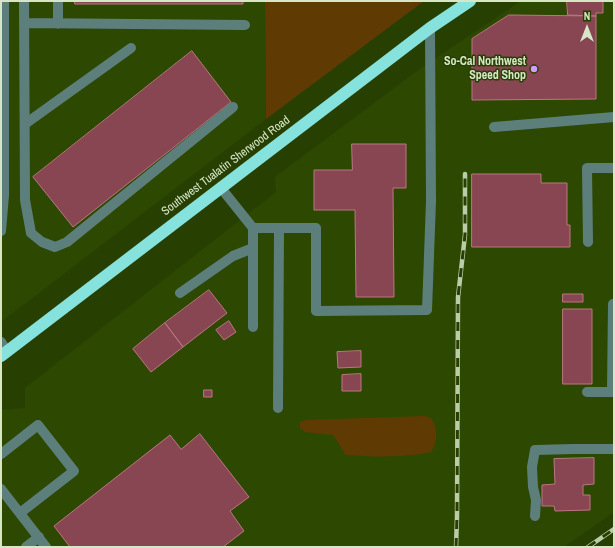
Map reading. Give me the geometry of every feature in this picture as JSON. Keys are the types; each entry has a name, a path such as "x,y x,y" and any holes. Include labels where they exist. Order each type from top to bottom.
{"highway":[{"name":"Southwest Tualatin Sherwood Road","path":"3,350 221,188 430,28 470,1"}],"lane":[{"path":"1,231 4,195 4,1"},
{"path":"24,1 25,200 31,234 42,242 55,247 67,242 233,107"},
{"path":"58,1 58,24"},
{"path":"24,23 245,25"},
{"path":"253,228 316,228 316,311 427,310 431,201 430,28"},
{"path":"25,124 131,48"},
{"path":"494,127 614,117"},
{"path":"588,242 587,168 614,168"},
{"path":"221,188 253,228 253,327"},
{"path":"278,408 279,228"},
{"path":"180,293 233,256 253,248"},
{"path":"587,392 613,392 613,304"},
{"path":"1,454 38,425 74,471 20,513"},
{"path":"535,516 536,500 533,487 532,467 535,450 614,449"},
{"path":"1,489 46,547"},
{"path":"26,547 39,537"}],"shaded area":[{"path":"1,1 265,1 266,119 1,322"},
{"path":"265,1 424,1 266,119"},
{"path":"521,1 614,1 614,512 564,547 1,547 1,410 25,408 25,388 276,192 275,177 421,68"},
{"path":"425,416 431,418 435,426 435,444 431,452 410,455 378,457 346,455 333,435 305,432 300,428 300,422 307,420"}],"building":[{"path":"75,1 243,1 243,4 75,4"},
{"path":"567,1 603,1 603,13 596,13 596,16 568,15"},
{"name":"So-Cal Northwest Speed Shop","path":"509,15 596,16 596,99 472,100 472,39"},
{"path":"192,51 231,102 73,227 33,177"},
{"path":"352,144 406,144 406,188 393,188 394,297 356,297 355,210 314,210 314,170 352,170"},
{"path":"472,174 541,174 541,183 567,183 567,225 570,225 570,247 472,247"},
{"path":"209,290 227,313 183,347 165,323"},
{"path":"563,294 583,294 583,302 563,302"},
{"path":"563,309 592,309 592,384 563,384"},
{"path":"229,321 236,332 224,340 216,330"},
{"path":"165,323 183,347 151,372 133,349"},
{"path":"361,351 361,367 338,368 337,352"},
{"path":"361,374 361,391 342,391 342,375"},
{"path":"204,390 212,390 212,397 204,397"},
{"path":"200,434 249,497 230,511 244,531 223,547 70,547 54,526 170,435 181,449"},
{"path":"594,458 594,484 583,485 583,495 590,495 590,510 555,511 554,506 542,506 542,485 555,484 554,459"}],"railway":[{"path":"456,547 458,297 465,235 465,174"},
{"path":"588,547 614,529"}],"place":[{"name":"So-Cal Northwest Speed Shop","path":"534,69"}]}
